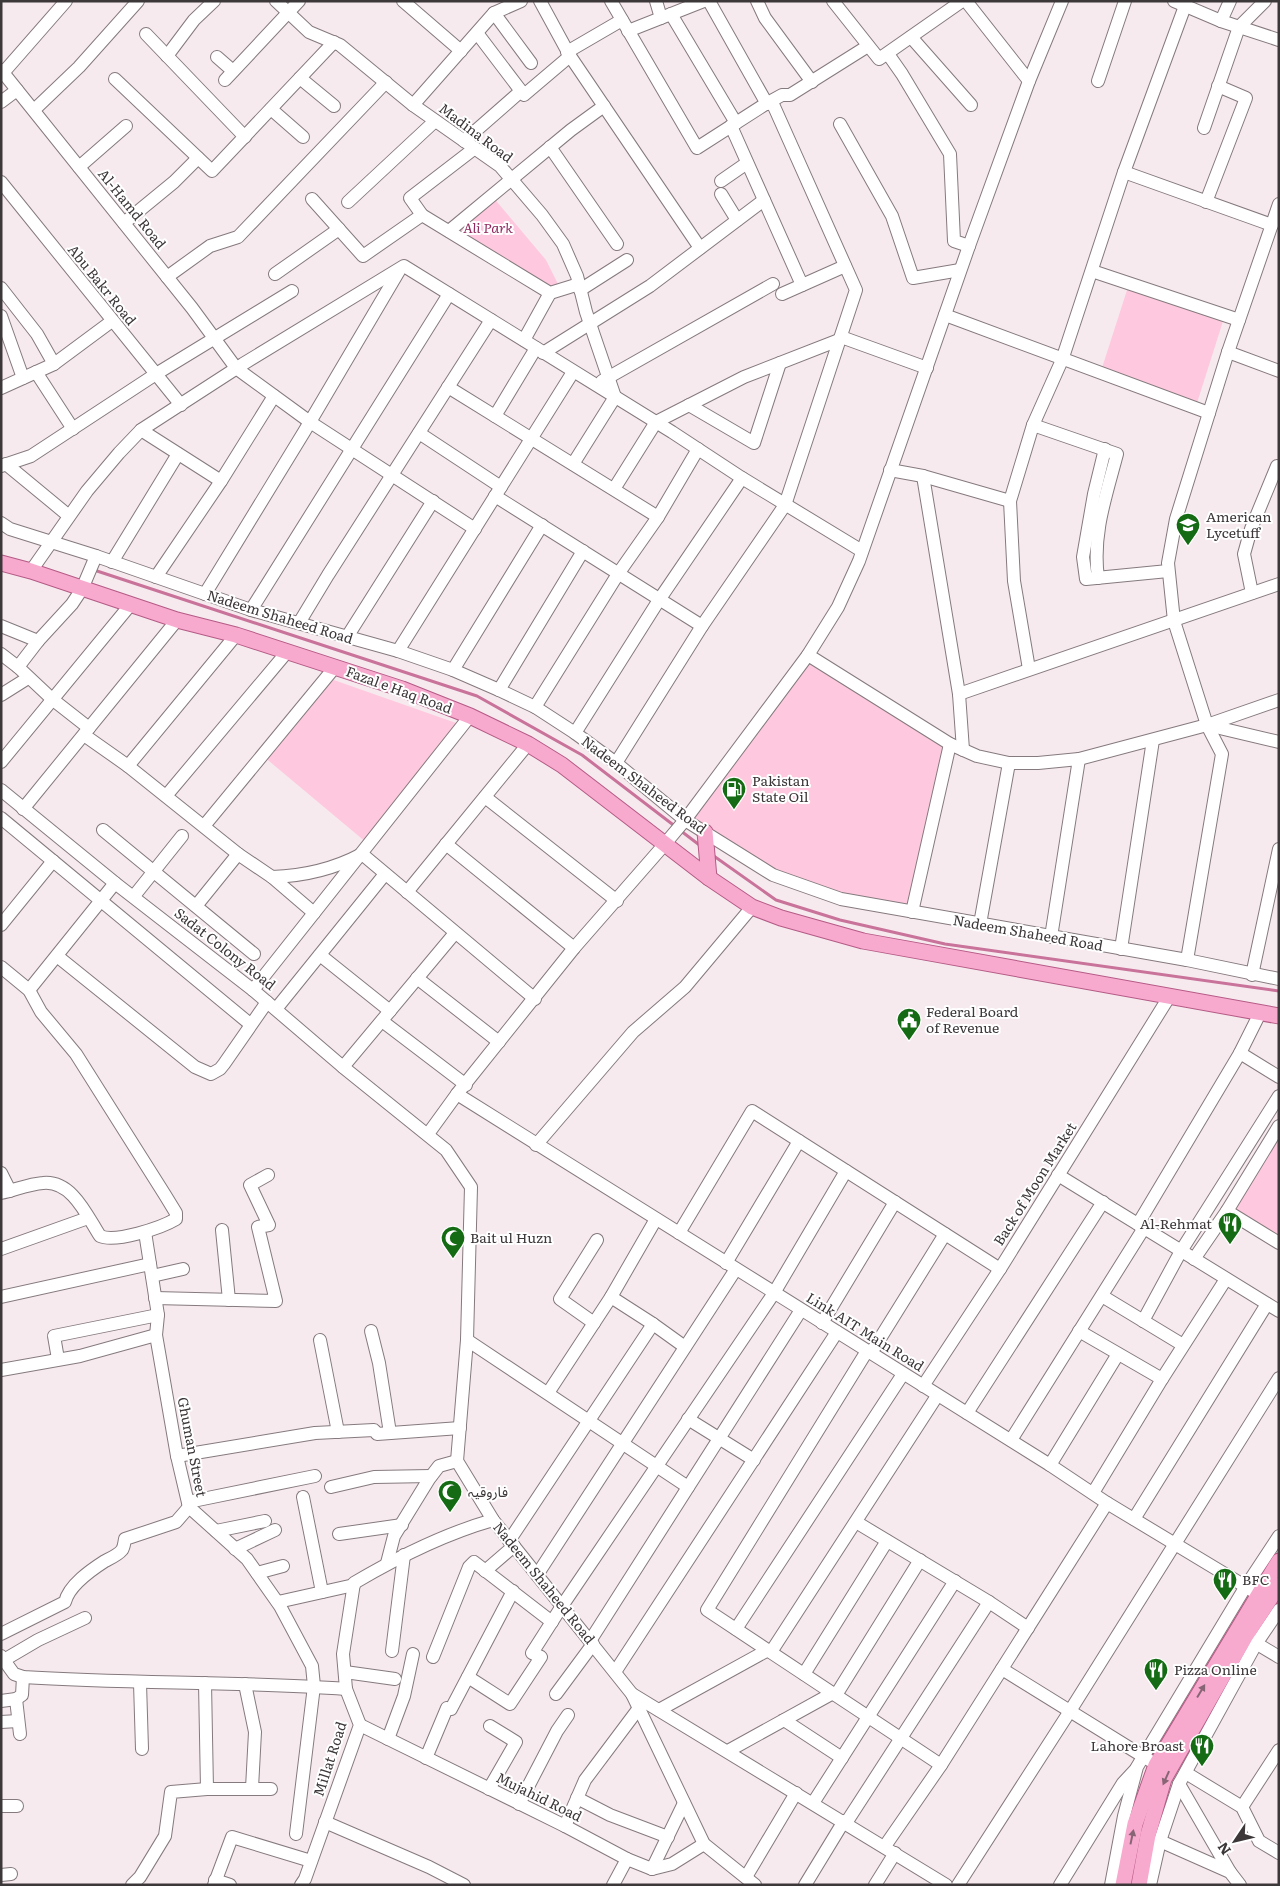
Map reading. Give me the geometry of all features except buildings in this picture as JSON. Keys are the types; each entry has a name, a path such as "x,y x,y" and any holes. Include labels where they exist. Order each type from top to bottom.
{"main road":[{"name":"Fazal e Haq Road","path":"1,563 31,571 177,620 236,635 335,667 402,689 470,716 528,744 562,765 667,842 709,878 752,907"},
{"path":"705,834 709,878"},
{"path":"752,907 781,918 863,941 1279,1016"},
{"path":"1123,1885 1135,1824 1156,1765 1252,1590 1279,1561"},
{"path":"1149,1884 1148,1835 1164,1779 1251,1640 1277,1590"}],"street":[{"path":"2,72 66,1"},
{"path":"34,110 79,67 138,1"},
{"path":"167,56 194,20 214,1"},
{"name":"Madina Road","path":"276,1 308,32 340,45 413,106 500,166 542,215 563,244 580,287 615,397"},
{"path":"217,57 229,76 299,1"},
{"path":"403,1 461,51"},
{"path":"413,106 494,13 521,1"},
{"path":"540,1 569,54 700,248"},
{"path":"611,1 697,148 782,95 790,96 868,46"},
{"path":"656,1 734,125 747,163 802,285"},
{"path":"477,33 524,95 569,54 625,25 666,16 704,1"},
{"path":"616,763 702,626 785,505 856,290 770,103 709,1"},
{"path":"757,1 765,18 812,82"},
{"path":"833,1 879,59 962,1"},
{"path":"966,1 1029,81"},
{"path":"387,1563 394,1536 431,1476 439,1466 457,1461 467,1340 471,1187 446,1150 428,1134 574,948 667,842 808,655 838,606 860,560 960,270 1029,81 1062,1"},
{"path":"1098,81 1125,1"},
{"path":"1221,21 1230,1"},
{"path":"1204,128 1239,27 1265,1"},
{"path":"1029,669 1014,581 1010,501 1033,426 1062,360 1180,3 1221,21 1279,40"},
{"path":"494,13 531,63"},
{"path":"146,34 245,137"},
{"path":"911,37 971,105"},
{"path":"115,79 212,172 334,42"},
{"path":"888,54 950,154 954,241 969,246"},
{"name":"Al-Hamd Road","path":"2,72 167,277 236,368 310,422 475,529"},
{"path":"300,78 334,106"},
{"path":"167,277 210,246 238,237 386,82"},
{"path":"1206,202 1246,98 1218,86"},
{"path":"1,102 17,90"},
{"path":"521,91 470,144 410,198 422,216 550,293 580,287 628,260"},
{"path":"449,231 570,130 604,106"},
{"path":"271,109 303,137"},
{"path":"348,202 435,121"},
{"path":"840,124 892,216 913,278 960,270"},
{"path":"79,167 126,126"},
{"path":"550,147 617,244"},
{"path":"124,223 174,182 198,158"},
{"path":"737,220 721,187 747,163"},
{"path":"1124,172 1272,225"},
{"name":"Abu Bakr Road","path":"1,182 181,405"},
{"path":"312,199 363,256 422,216"},
{"path":"495,416 540,350 650,286 764,200"},
{"path":"1187,960 1222,754 1207,725 1174,621 1168,563 1176,519 1209,412 1279,204"},
{"path":"275,274 339,229"},
{"path":"31,571 69,516 119,452 141,430 236,368 404,266 656,422 785,505 862,551"},
{"path":"595,384 777,289 802,285 845,266"},
{"path":"205,594 310,422 400,269"},
{"path":"1092,270 1239,320"},
{"path":"1,288 38,334 54,364"},
{"path":"4,465 31,456 156,374 292,290"},
{"path":"524,340 550,293"},
{"path":"251,610 448,294"},
{"path":"945,315 1062,360 1209,412"},
{"path":"1,316 23,378"},
{"path":"299,623 491,320"},
{"path":"1,388 54,364 112,321"},
{"path":"614,489 656,422 744,377 844,338 927,368"},
{"path":"1228,352 1279,371"},
{"path":"689,405 754,443 780,363"},
{"path":"36,372 73,429"},
{"path":"398,651 573,372"},
{"path":"448,387 658,517"},
{"path":"156,577 221,482 274,396"},
{"path":"573,464 615,397"},
{"path":"1033,426 1105,449 1094,494 1083,557 1086,579 1168,571"},
{"path":"141,430 221,482"},
{"path":"419,433 542,526 702,626"},
{"path":"535,707 618,574 658,517 698,449"},
{"path":"112,562 178,454"},
{"path":"4,465 69,516"},
{"path":"1252,593 1244,554 1251,529 1277,466 1279,467"},
{"path":"890,470 923,476 1010,501"},
{"path":"923,476 959,694 963,750"},
{"path":"575,733 659,600 742,478"},
{"path":"347,637 433,501"},
{"name":"Nadeem Shaheed Road","path":"1,523 10,529 96,556 251,610 398,651 453,670 499,690 535,707 575,733 616,763 683,821 773,874 841,899 1187,960 1252,975 1279,979"},
{"path":"453,670 542,526"},
{"path":"499,690 583,551"},
{"path":"18,667 38,641 72,604 82,589 96,556"},
{"path":"959,694 1279,584"},
{"path":"1,762 131,604"},
{"path":"24,809 177,620"},
{"path":"1,626 38,641"},
{"path":"128,766 236,635"},
{"path":"166,796 287,652"},
{"path":"1,654 128,766 238,854 272,877 314,913"},
{"path":"808,655 950,744 977,756 1008,762 1038,764 1080,759 1207,725 1279,700"},
{"path":"204,826 335,667"},
{"path":"1,695 28,678"},
{"path":"253,990 470,716"},
{"path":"1207,725 1279,742"},
{"path":"1121,949 1153,740"},
{"path":"407,892 528,744"},
{"path":"912,912 950,744"},
{"path":"1051,937 1080,759"},
{"path":"980,924 1008,762"},
{"name":"Sadat Colony Road","path":"1,790 115,883 272,1005 343,1067 428,1134"},
{"path":"485,797 616,901"},
{"path":"3,822 53,860 250,1024"},
{"path":"103,830 254,954"},
{"path":"134,896 182,836"},
{"path":"446,844 574,948"},
{"path":"1252,975 1279,850"},
{"path":"196,906 238,854"},
{"path":"362,854 534,999"},
{"path":"272,877 323,870 362,854"},
{"path":"1,925 53,860"},
{"path":"57,956 195,1067 210,1074 220,1069 224,1064 250,1024 272,1005 320,955 385,874"},
{"path":"29,990 115,883"},
{"path":"536,1144 633,1032 685,987 752,907"},
{"path":"343,1067 455,933"},
{"name":"Link AIT Main Road","path":"320,955 386,1016 461,1090 536,1144 937,1396 1011,1440 1107,1503 1252,1590"},
{"path":"1,967 29,990 41,1012 76,1054 176,1213 176,1219 145,1232 106,1239 100,1236 76,1199 59,1184 44,1183 6,1192 1,1174"},
{"path":"417,978 500,1042"},
{"name":"Back of Moon Market","path":"923,1386 1000,1269 1169,996"},
{"path":"1011,1440 1102,1296 1240,1053 1260,1013"},
{"path":"1240,1053 1279,1077"},
{"path":"1142,1321 1181,1251 1279,1096"},
{"path":"679,1233 752,1111 1000,1269"},
{"path":"1194,1259 1278,1131"},
{"path":"537,1575 685,1347 799,1141"},
{"path":"468,1677 510,1704 541,1657 532,1653 774,1293 846,1171"},
{"path":"1058,1174 1279,1312"},
{"path":"155,1298 276,1301 258,1227 269,1225 250,1185 268,1175"},
{"path":"822,1323 895,1202"},
{"path":"967,1413 1103,1202"},
{"path":"1227,1211 1279,1243"},
{"path":"1,1249 88,1218"},
{"path":"548,1393 611,1297 656,1219"},
{"path":"222,1230 229,1300"},
{"name":"Ghuman Street","path":"145,1232 158,1315 156,1335 177,1456 188,1504 246,1559 257,1573 278,1602 312,1666 314,1686 296,1834"},
{"path":"941,1765 707,1610 944,1234"},
{"path":"594,1323 560,1299 597,1240"},
{"path":"1,1297 151,1270 183,1269"},
{"path":"1093,1493 1183,1345 1226,1279"},
{"path":"1102,1296 1183,1345"},
{"path":"611,1297 685,1347"},
{"path":"1134,1519 1267,1304"},
{"path":"556,1694 591,1643 801,1310"},
{"path":"58,1359 54,1336 158,1315"},
{"path":"485,1571 512,1543 653,1324"},
{"path":"371,1331 379,1363 390,1433"},
{"path":"1079,1331 1162,1379"},
{"path":"615,1672 837,1332"},
{"path":"1,1370 80,1356 156,1335"},
{"path":"320,1340 338,1432"},
{"path":"467,1340 688,1487"},
{"path":"1050,1465 1118,1354"},
{"path":"736,1629 903,1374"},
{"path":"958,1885 1070,1711 1279,1378"},
{"path":"659,1710 770,1651 937,1396"},
{"path":"688,1419 754,1460"},
{"path":"177,1456 316,1433 374,1430 377,1434 460,1428"},
{"name":"Nadeem Shaheed Road","path":"457,1461 493,1520 632,1694 704,1844 751,1881"},
{"path":"1,1634 65,1602 67,1594 79,1582 120,1552 124,1546 125,1539 176,1522 188,1504 315,1476"},
{"path":"331,1487 374,1478 431,1476"},
{"path":"303,1497 322,1592"},
{"path":"875,1885 890,1849 941,1765 1107,1503"},
{"path":"278,1602 354,1585 354,1583 387,1563 404,1555 460,1530 493,1520"},
{"path":"216,1531 265,1521"},
{"path":"856,1522 989,1602 1028,1628"},
{"path":"339,1534 402,1525"},
{"path":"235,1549 275,1530"},
{"path":"1060,1885 1123,1783 1140,1762 1252,1590 1279,1536"},
{"path":"804,1674 887,1541"},
{"path":"392,1651 404,1555"},
{"path":"728,1751 834,1694 920,1560"},
{"path":"434,1657 469,1567 474,1562 552,1622"},
{"path":"257,1573 283,1566"},
{"path":"814,1803 955,1582"},
{"name":"Millat Road","path":"304,1884 360,1725 346,1688 343,1654 354,1585"},
{"path":"426,1758 447,1708 451,1709 513,1591"},
{"path":"804,1885 989,1602"},
{"path":"1149,1884 1160,1841 1179,1784 1251,1640 1279,1610"},
{"path":"85,1618 2,1658 14,1674 23,1677 140,1683 205,1683 346,1688"},
{"path":"1251,1640 1279,1657"},
{"path":"388,1739 404,1696 413,1654"},
{"path":"1002,1669 1070,1711 1140,1762 1156,1765"},
{"path":"345,1672 395,1679"},
{"path":"1,1701 20,1698 24,1692 23,1677"},
{"path":"140,1683 142,1749"},
{"path":"205,1683 207,1789"},
{"path":"245,1684 255,1732 252,1788"},
{"path":"632,1694 890,1849 944,1884"},
{"path":"1,1722 19,1727 16,1699"},
{"path":"565,1826 585,1780 639,1708"},
{"path":"519,1804 557,1731 568,1716"},
{"path":"784,1720 842,1758"},
{"name":"Mujahid Road","path":"360,1725 565,1826 627,1859 652,1869"},
{"path":"490,1726 516,1742 490,1789"},
{"path":"1242,1807 1279,1750"},
{"path":"1112,1885 1124,1816 1140,1762"},
{"path":"1186,1773 1242,1807 1259,1841 1279,1853"},
{"path":"1179,1784 1230,1872 1240,1885"},
{"path":"141,1882 165,1836 171,1792 207,1789 271,1789"},
{"path":"751,1881 796,1793"},
{"path":"577,1798 610,1814 668,1837"},
{"path":"652,1869 684,1803"},
{"path":"1,1806 17,1806"},
{"path":"325,1822 429,1867 464,1885"},
{"path":"230,1885 215,1882 232,1837 311,1862"},
{"path":"1160,1841 1230,1872"},
{"path":"652,1869 672,1864 704,1844"},
{"path":"614,1885 627,1859"}],"green space":[{"name":"Ali Park","path":"492,196 546,260 561,290 550,293 447,230"},
{"path":"1128,287 1224,318 1197,403 1101,371"},
{"path":"808,655 950,744 912,912 773,875 685,820"},
{"path":"331,679 459,724 367,843 263,756"},
{"path":"1277,1138 1279,1139 1279,1241 1232,1211"}],"waterway":[{"path":"97,571 477,696 582,755 676,827"},
{"path":"681,831 702,847"},
{"path":"711,854 776,900 840,920 945,944 1279,991"}],"place":[{"name":"American Lycetuff","path":"1188,546"},
{"name":"Pakistan State Oil","path":"734,810"},
{"name":"Federal Board of Revenue","path":"909,1041"},
{"name":"Al-Rehmat","path":"1230,1245"},
{"name":"Bait ul Huzn","path":"453,1259"},
{"name":"فاروقیہ","path":"450,1513"},
{"name":"BFC","path":"1225,1601"},
{"name":"Pizza Online","path":"1156,1691"},
{"name":"Lahore Broast","path":"1202,1767"}]}
